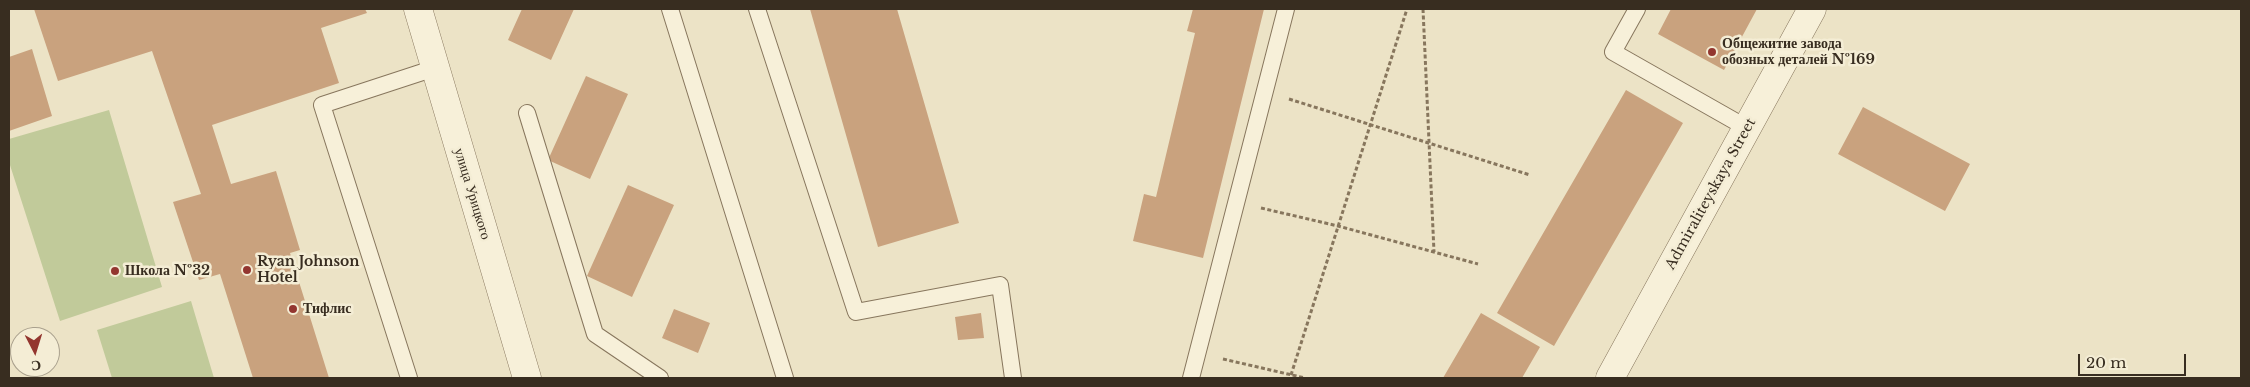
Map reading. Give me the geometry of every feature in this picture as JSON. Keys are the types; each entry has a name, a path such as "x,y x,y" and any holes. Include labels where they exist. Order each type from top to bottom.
{"street":[{"name":"улица Урицкого","path":"418,9 527,378"},
{"name":"Admiraliteyskaya Street","path":"1610,378 1812,9"}],"lane":[{"path":"670,9 785,378"},
{"path":"758,9 856,312 1000,285 1014,378"},
{"path":"1191,378 1286,9"},
{"path":"1637,9 1613,52 1747,128"},
{"path":"409,378 322,105 435,68"},
{"path":"527,113 595,334 660,378"}],"path":[{"path":"1291,375 1407,9"},
{"path":"1423,9 1434,252"},
{"path":"1265,91 1530,175"},
{"path":"1236,203 1338,226 1478,264"},
{"path":"1198,353 1305,378"}],"green space":[{"path":"109,110 162,287 60,321 9,162 9,139"},
{"path":"191,301 214,378 112,378 97,330"}],"building":[{"path":"34,9 365,9 367,13 321,28 339,83 212,125 231,184 276,171 300,250 290,253 329,378 253,378 220,274 199,280 173,202 201,194 152,51 58,81"},
{"path":"522,9 574,9 551,60 508,40"},
{"path":"810,9 897,9 959,223 878,247"},
{"path":"1193,9 1264,9 1203,258 1133,241 1144,194 1156,197 1195,33 1187,31"},
{"name":"Общежитие завода обозных деталей №169","path":"1671,9 1757,9 1724,70 1658,34"},
{"path":"32,49 52,116 9,131 9,57"},
{"path":"586,76 628,94 590,179 548,160"},
{"path":"1626,90 1683,123 1554,346 1497,313"},
{"path":"1863,107 1970,164 1945,211 1838,154"},
{"path":"628,185 674,205 632,297 587,276"},
{"path":"674,309 710,323 698,353 662,338"},
{"path":"981,313 984,338 958,340 955,317"},
{"path":"1481,313 1540,347 1522,378 1443,378"}],"place":[{"name":"Общежитие завода обозных деталей №169","path":"1712,52"},
{"name":"Ryan Johnson Hotel","path":"247,270"},
{"name":"Школа №32","path":"115,271"},
{"name":"Тифлис","path":"293,309"}]}
